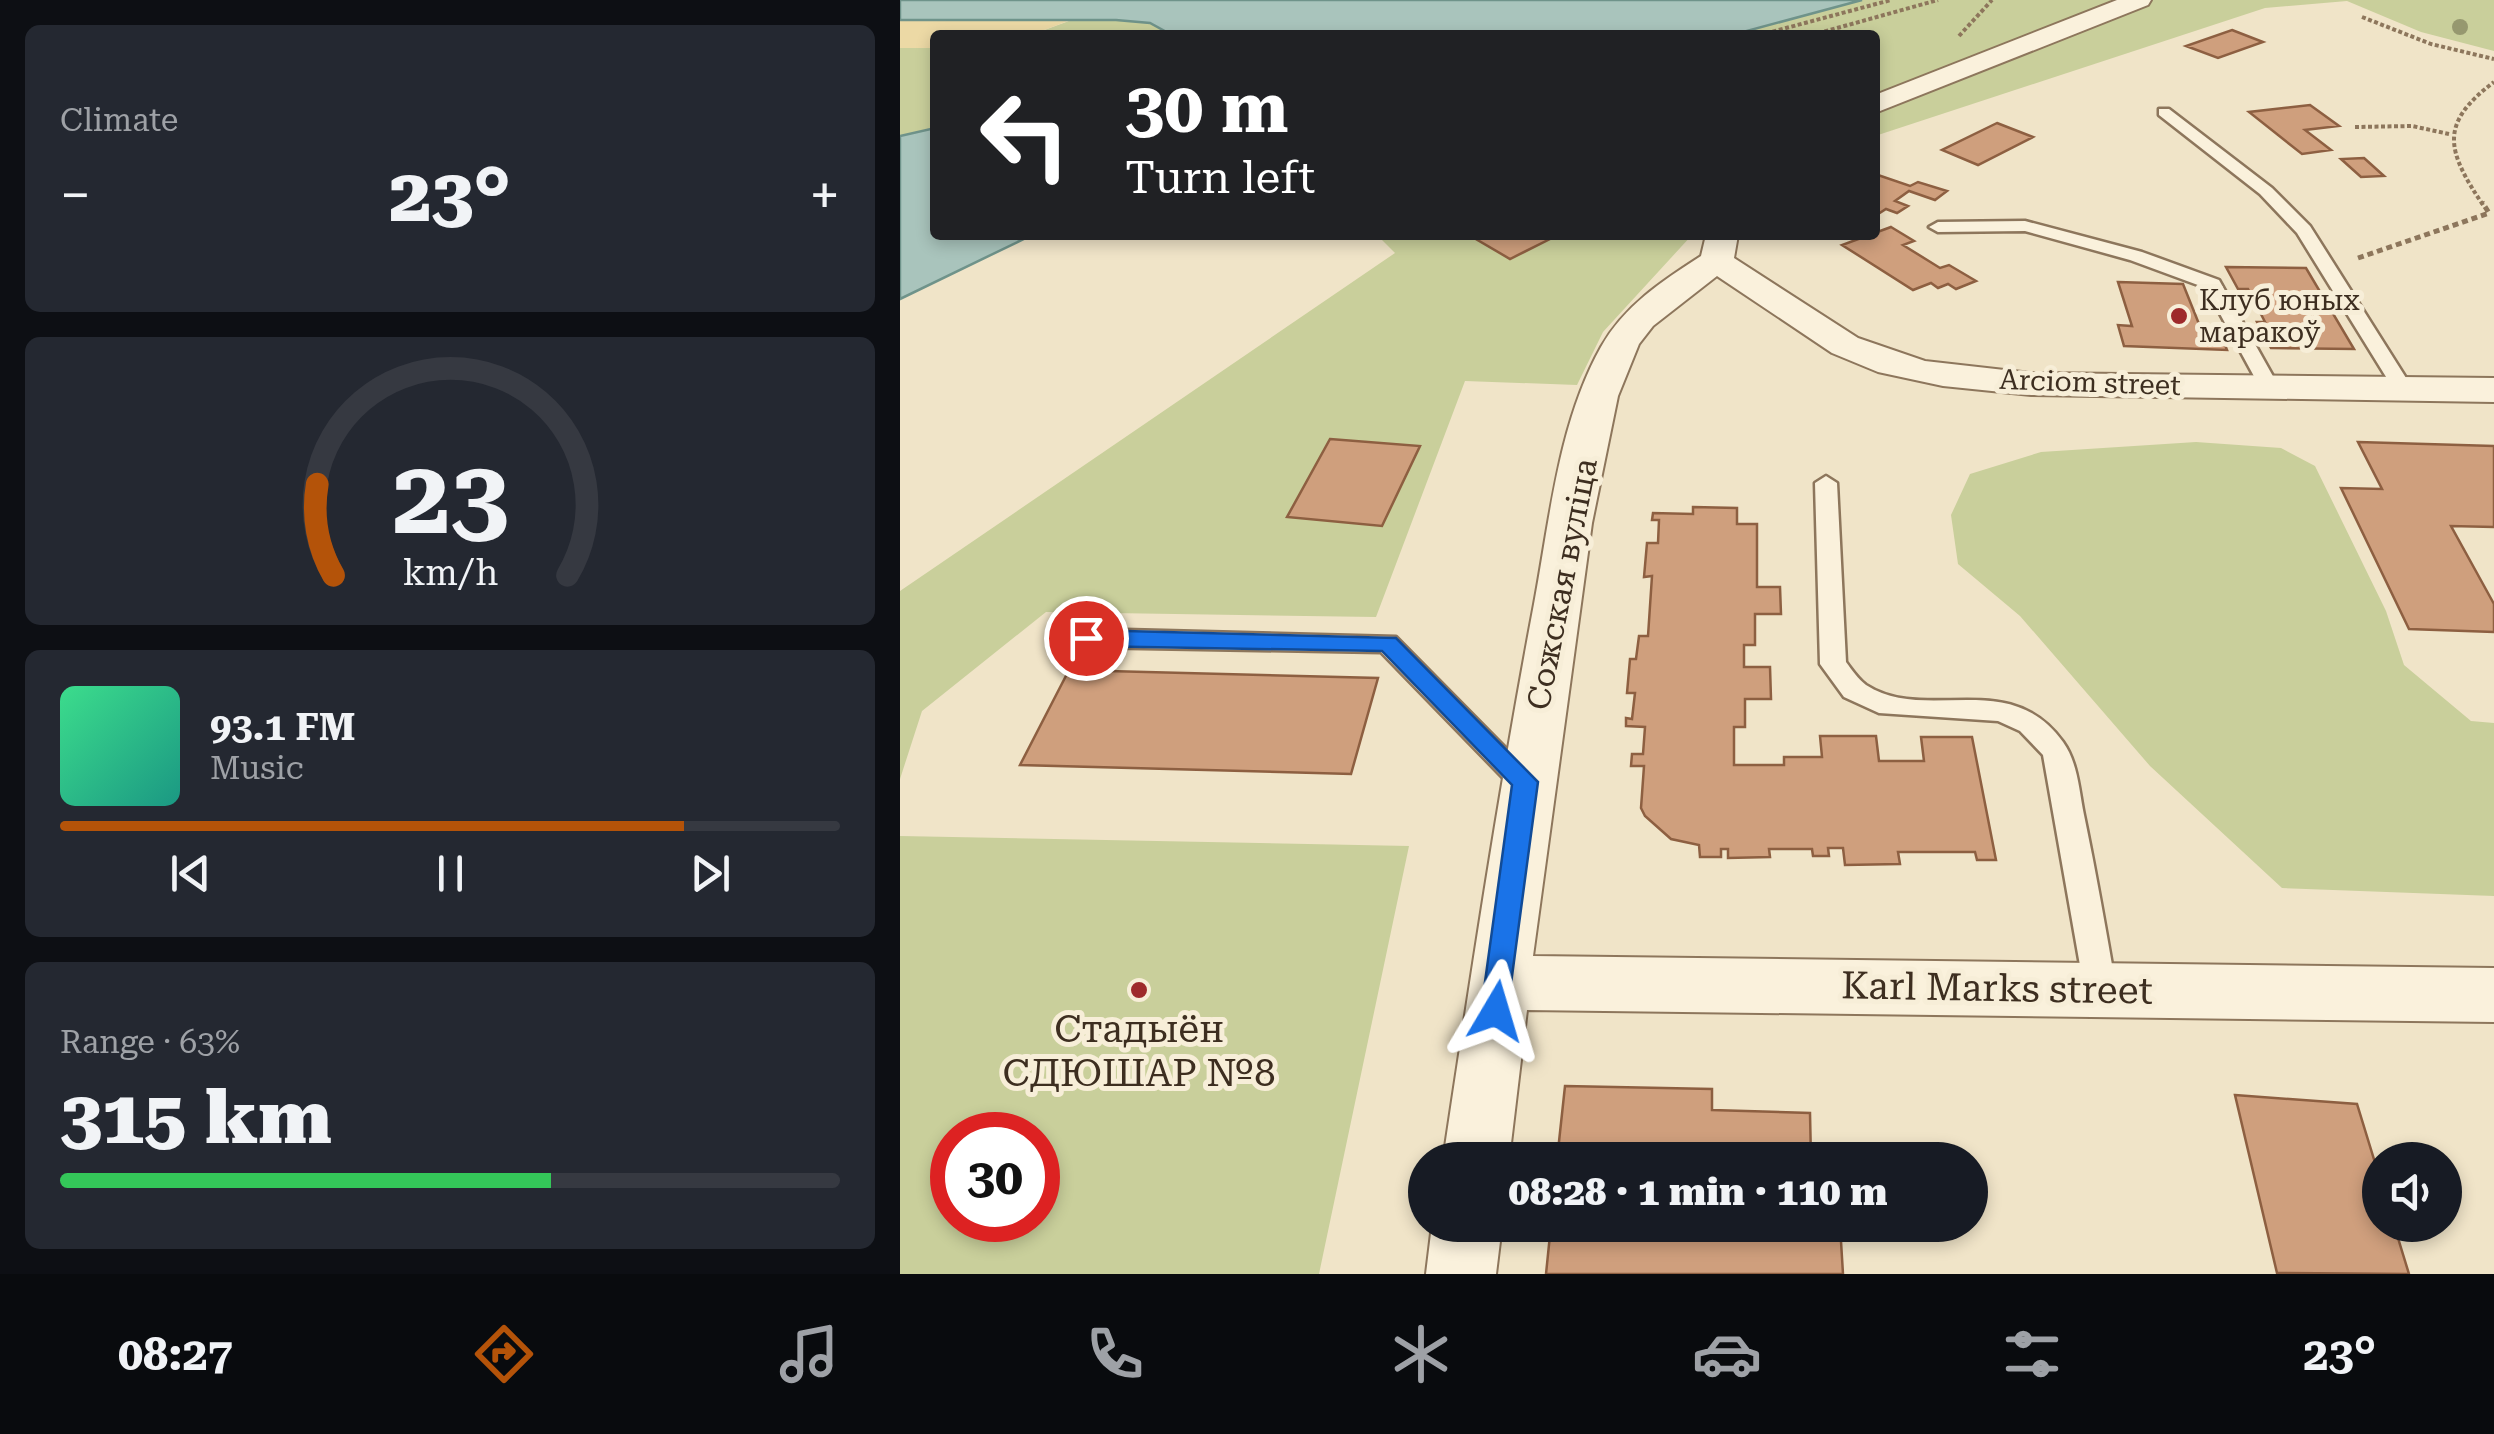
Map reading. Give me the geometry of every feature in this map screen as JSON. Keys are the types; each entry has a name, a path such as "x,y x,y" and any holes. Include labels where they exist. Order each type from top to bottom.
{"street":[{"path":"1880,103 2139,0"},
{"name":"Arciom street","path":"1720,248 1834,340 1891,364 2031,384 2494,390"},
{"name":"Сожская вуліца","path":"1478,1142 1525,782 1571,522 1599,400 1620,345 1654,301 1720,248"},
{"name":"Karl Marks street","path":"1499,983 2494,995"},
{"path":"1460,1274 1465,1242"}],"lane":[{"path":"2164,112 2266,191 2304,230 2403,389"},
{"path":"1938,227 2025,226 2136,256 2213,284 2269,387"},
{"path":"1826,483 1834,664 1843,682 1859,698 1887,705 1990,709 2018,714 2040,729 2057,753 2100,988"},
{"path":"1086,638 1388,643 1525,782"}],"path":[{"path":"1779,30 1891,0"},
{"path":"1830,30 1938,0"},
{"path":"2362,17 2431,44 2494,59"},
{"path":"2327,268 2488,213 2454,164 2449,134 2470,98 2494,82"},
{"path":"2355,128 2412,126 2449,134"}],"green space":[{"path":"1862,0 2494,0 2494,51 2421,32 2347,1 2265,8 1880,134 1880,30 1751,30"},
{"path":"1077,18 1150,23 1162,30 1045,30"},
{"path":"900,48 930,48 930,129 900,136"},
{"path":"1382,240 1687,240 1603,332 1577,385 1465,381 1376,617 1046,612 922,711 900,779 900,591 1395,253"},
{"path":"2196,442 2281,448 2315,466 2386,611 2404,665 2471,721 2494,723 2494,896 2282,888 2150,766 2020,616 1958,564 1951,515 1970,474 2041,452"},
{"name":"Стадыён СДЮШАР №8","path":"900,836 1409,846 1319,1274 900,1274"}],"sand":[{"path":"1076,18 1044,30 930,30 930,48 900,48 900,21"}],"water":[{"path":"900,0 1862,0 1751,30 1163,30 1150,23 1116,20 900,20"},
{"path":"930,129 930,240 1022,240 900,299 900,136"}],"building":[{"path":"2232,30 2263,42 2218,58 2186,46"},
{"path":"2310,105 2339,126 2305,130 2331,150 2302,154 2249,112"},
{"path":"1997,123 2033,137 1978,165 1942,150"},
{"path":"2364,158 2384,176 2361,177 2341,159"},
{"path":"1880,176 1910,186 1918,182 1947,191 1935,200 1909,191 1895,201 1908,206 1897,213 1886,209 1880,213"},
{"path":"1891,227 1914,241 1903,245 1940,268 1949,265 1976,281 1956,289 1948,284 1938,288 1931,283 1913,290 1842,245 1856,240 1880,240 1880,231"},
{"path":"1478,240 1548,240 1510,259"},
{"path":"2226,267 2306,268 2354,349 2271,348 2257,322 2265,322 2248,289 2238,289"},
{"path":"2118,282 2183,284 2201,329 2219,330 2227,350 2124,346 2118,325 2132,326"},
{"path":"1330,439 1420,446 1382,526 1287,517"},
{"path":"2358,442 2494,446 2494,527 2451,526 2494,604 2494,632 2409,629 2341,488 2382,489"},
{"path":"1693,507 1737,508 1737,524 1757,524 1757,587 1780,587 1781,614 1755,614 1755,645 1744,645 1744,667 1770,667 1771,699 1745,699 1745,727 1734,727 1734,765 1784,765 1784,757 1822,757 1820,736 1876,736 1879,761 1924,761 1921,737 1972,737 1996,860 1977,860 1975,852 1898,852 1900,864 1845,865 1843,848 1828,848 1829,856 1813,856 1812,849 1769,849 1770,857 1728,858 1728,849 1721,849 1721,857 1700,857 1699,845 1671,839 1645,816 1641,808 1644,766 1631,766 1632,754 1643,754 1645,727 1626,726 1626,718 1632,719 1635,693 1627,693 1630,659 1636,659 1639,636 1648,636 1652,576 1644,577 1647,543 1658,543 1659,520 1652,520 1653,513 1693,514"},
{"path":"1069,670 1378,678 1351,774 1020,765"},
{"path":"1565,1086 1712,1089 1712,1110 1810,1113 1811,1142 1559,1142"},
{"path":"2235,1095 2357,1104 2369,1142 2362,1142 2362,1242 2399,1242 2409,1274 2277,1273"},
{"path":"1549,1242 1841,1242 1843,1274 1546,1274"}],"place":[{"name":"Клуб юных маракоў","path":"2179,316"},
{"name":"Стадыён СДЮШАР №8","path":"1139,990"}],"route":[{"path":"1086,638 1388,643 1525,782 1496,1011"}]}
